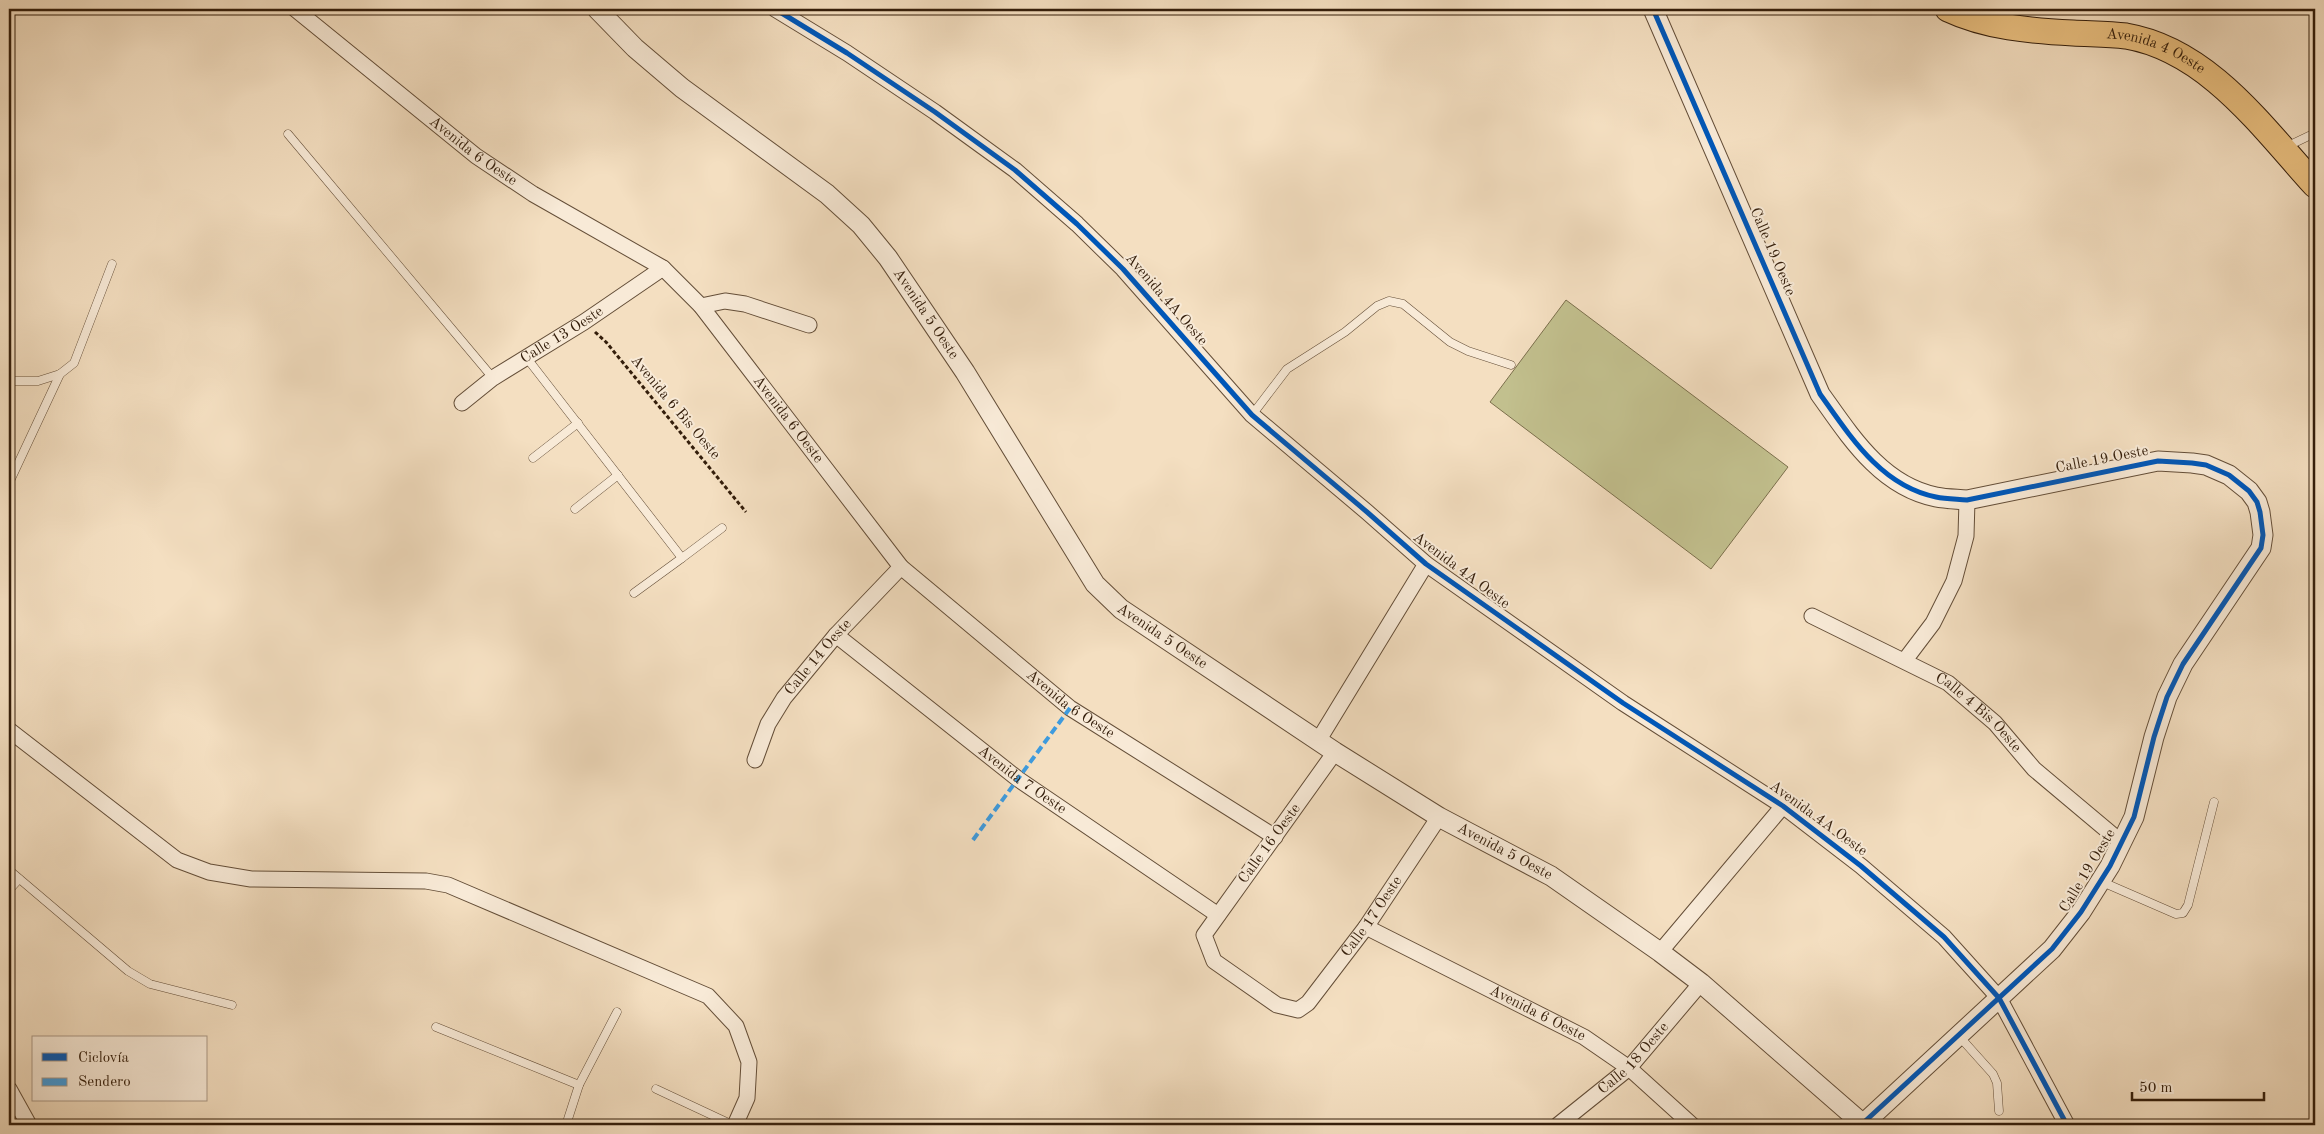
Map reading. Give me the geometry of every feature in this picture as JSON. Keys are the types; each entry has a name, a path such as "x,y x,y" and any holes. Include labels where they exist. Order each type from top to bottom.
{"main road":[{"name":"Avenida 4 Oeste","path":"1948,9 1974,19 2020,28 2126,36 2149,42 2182,56 2205,70 2225,88 2315,185"}],"street":[{"name":"Avenida 6 Oeste","path":"295,9 476,156 533,194 663,268 701,306 901,567 1070,708 1275,837"},
{"name":"Avenida 5 Oeste","path":"597,9 634,48 682,88 827,194 861,225 893,266 965,372 1095,584 1121,609 1318,741 1439,817 1551,876 1701,983 1863,1125"},
{"name":"Avenida 4A Oeste","path":"775,9 855,58 935,112 1015,170 1077,224 1123,269 1252,416 1426,564 1623,703 1783,806 1861,866 1944,937 1999,998 2067,1125"},
{"name":"Calle 19 Oeste","path":"1653,9 1820,394 1860,449 1889,476 1907,487 1935,496 1967,500 2158,461 2176,461 2206,465 2229,475 2249,491 2257,502 2262,523 2261,548 2183,664 2167,697 2154,737 2134,817 2100,880 2080,912 2052,949 1958,1034 1863,1125"},
{"name":"Calle 13 Oeste","path":"462,403 493,378 584,322 663,268"},
{"path":"701,306 725,301 744,304 809,325"},
{"path":"1905,660 1933,623 1954,581 1966,536 1967,500"},
{"path":"1318,741 1426,564"},
{"name":"Calle 14 Oeste","path":"755,760 768,724 784,698 836,635 901,567"},
{"name":"Calle 4 Bis Oeste","path":"1812,616 1905,660 1948,683 1996,723 2034,769 2121,842"},
{"name":"Avenida 7 Oeste","path":"836,635 1018,779 1218,915"},
{"path":"9,730 177,860 200,869 251,879 426,881 448,885 708,996 736,1026 749,1062 748,1098 734,1125"},
{"name":"Calle 16 Oeste","path":"1298,1010 1276,1005 1214,961 1204,935 1335,752"},
{"path":"1660,952 1783,806"},
{"name":"Calle 17 Oeste","path":"1298,1010 1308,1003 1366,927 1439,817"},
{"name":"Avenida 6 Oeste","path":"1366,927 1550,1018 1584,1037 1629,1068 1692,1125"},
{"name":"Calle 18 Oeste","path":"1558,1125 1629,1068 1701,983"},
{"path":"9,1089 29,1125"}],"lane":[{"path":"2282,150 2315,133"},
{"path":"288,134 493,378"},
{"path":"9,381 38,381 60,374 74,363 112,264"},
{"path":"1252,416 1287,369 1345,332 1377,306 1389,301 1403,304 1450,342 1468,351 1511,365"},
{"path":"526,357 682,558"},
{"path":"9,483 60,374"},
{"path":"533,458 578,423"},
{"path":"575,509 618,475"},
{"path":"634,593 722,528"},
{"path":"2100,880 2176,914 2183,913 2188,905 2214,802"},
{"path":"9,870 135,975 150,984 232,1005"},
{"path":"9,890 19,879"},
{"path":"571,1125 568,1119 579,1085 617,1012"},
{"path":"436,1027 579,1085"},
{"path":"1958,1034 1993,1074 1997,1083 1999,1111"},
{"path":"656,1089 734,1125"}],"shaded area":[{"path":"1566,300 1788,467 1711,569 1490,402"}],"marked path":[{"path":"973,840 1070,708"}],"cycle path":[{"path":"775,9 847,53 935,112 1015,170 1077,224 1123,269 1252,415 1426,564 1623,703 1783,806 1861,866 1944,937 1999,998 2067,1125"},
{"path":"1653,9 1820,394 1855,442 1883,471 1916,491 1940,498 1967,500 2158,461 2192,463 2206,465 2229,475 2249,491 2257,502 2260,512 2263,535 2261,548 2183,664 2167,697 2154,737 2134,817 2110,866 2081,912 2052,949 1861,1125"}]}
